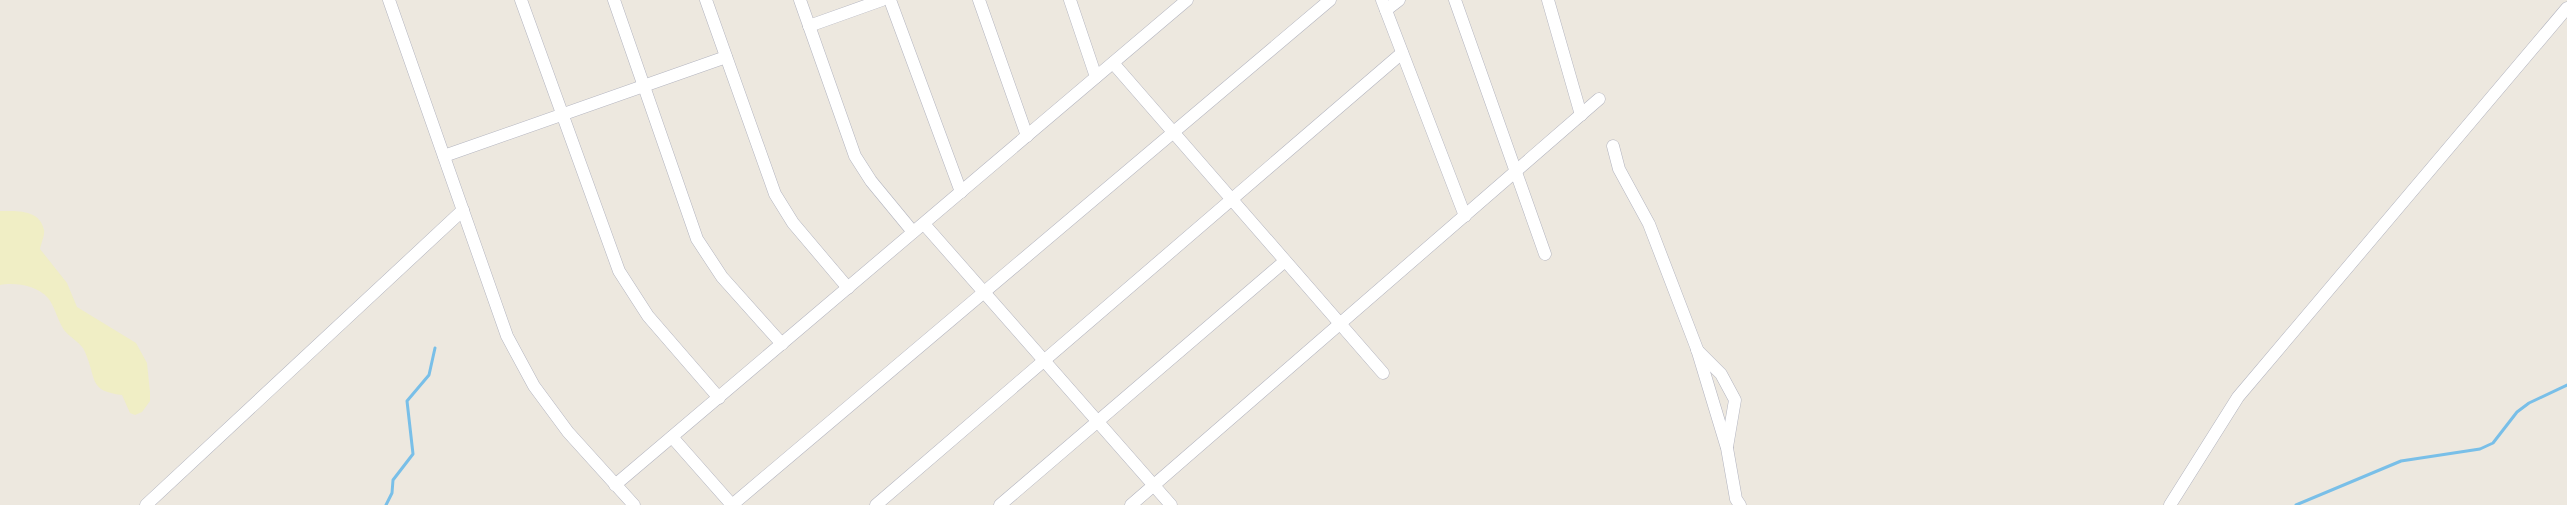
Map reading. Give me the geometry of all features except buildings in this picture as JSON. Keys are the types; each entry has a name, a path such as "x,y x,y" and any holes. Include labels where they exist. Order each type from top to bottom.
{"street":[{"path":"389,0 507,336 534,386 568,432 634,505"},
{"path":"521,0 620,271 648,316 719,398"},
{"path":"614,0 697,239 722,277 782,344"},
{"path":"706,0 775,194 793,223 848,288"},
{"path":"800,0 855,156 871,181 913,232"},
{"path":"809,26 882,0"},
{"path":"890,0 961,192"},
{"path":"979,0 1027,136"},
{"path":"1070,0 1096,77"},
{"path":"616,485 1187,0"},
{"path":"672,437 732,505 1330,0"},
{"path":"1399,0 1384,5 1465,216"},
{"path":"1455,0 1545,254"},
{"path":"1548,0 1581,115"},
{"path":"2170,505 2238,397 2567,8"},
{"path":"876,505 1402,52"},
{"path":"444,156 726,57"},
{"path":"1113,63 1383,373"},
{"path":"1131,505 1599,100"},
{"path":"1613,146 1619,169 1649,224 1697,349 1718,425 1727,448 1736,499 1740,505"},
{"path":"146,505 463,210"},
{"path":"924,224 1171,505"},
{"path":"1000,505 1285,261"},
{"path":"1697,349 1721,374 1735,400 1727,448"}],"sand":[{"path":"0,211 20,211 38,218 42,223 44,230 40,249 67,283 77,307 136,343 147,363 150,392 150,401 142,412 135,415 130,413 122,395 111,393 99,387 95,382 89,361 83,349 79,343 69,336 64,330 48,298 32,287 18,284 0,285"}],"waterway":[{"path":"386,505 392,493 393,480 413,454 407,401 429,375 435,348"},
{"path":"2296,505 2401,461 2480,449 2493,443 2517,412 2529,403 2567,385"}]}
